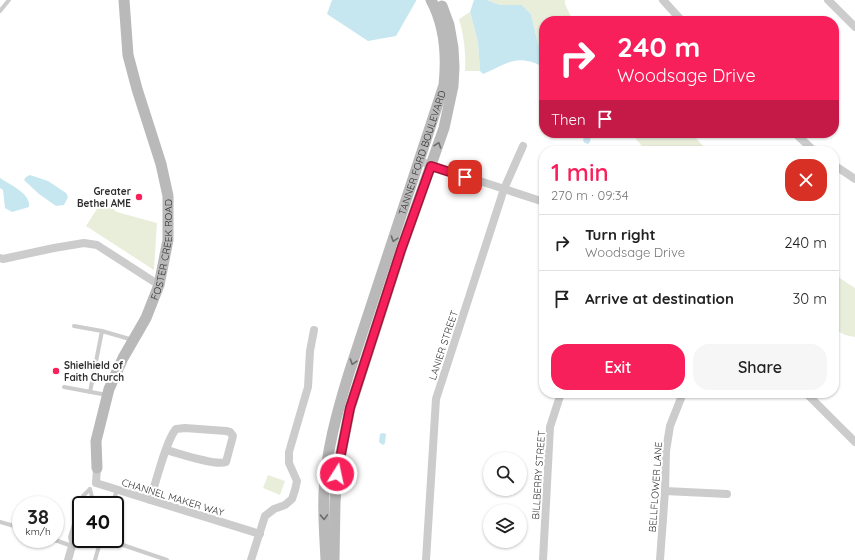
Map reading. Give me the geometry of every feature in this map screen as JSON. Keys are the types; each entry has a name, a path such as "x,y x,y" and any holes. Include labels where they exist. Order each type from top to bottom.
{"street":[{"name":"FOSTER CREEK ROAD","path":"96,468 96,441 108,395 123,358 146,318 158,285 168,240 168,196 161,164 137,89 128,55 124,0"},
{"name":"TANNER FORD BOULEVARD","path":"326,560 324,493 329,452 337,415 349,373 444,85 446,69 445,47 440,24 432,0"},
{"name":"TANNER FORD BOULEVARD","path":"334,560 334,503 337,474 350,408 401,250 444,128 453,86 454,61 449,25 440,0"},
{"path":"663,0 677,16"},
{"path":"828,0 855,27"},
{"path":"801,138 809,146"},
{"name":"LANIER STREET","path":"426,560 436,399 504,189 523,146"},
{"path":"419,161 539,200"},
{"path":"839,168 855,179"},
{"path":"0,258 3,259 84,243 97,245 158,285"},
{"path":"251,560 265,516 285,505 292,499 295,490 297,481 289,464 288,452 308,387 310,351 314,330"},
{"name":"BILLBERRY STREET","path":"542,560 550,427 559,398"},
{"name":"BELLFLOWER LANE","path":"660,560 665,491 666,451 670,426 681,398"},
{"path":"811,398 855,442"},
{"path":"150,500 166,450 172,434 176,429 186,428 226,431 230,432 233,436 226,462 222,464 213,463 166,450"},
{"path":"93,486 96,468"},
{"name":"CHANNEL MAKER WAY","path":"93,486 117,490 260,534"},
{"path":"665,491 727,494"},
{"path":"68,560 72,546"}],"lane":[{"path":"0,11 9,0"},
{"path":"74,326 102,331 133,340"},
{"path":"90,392 102,331"},
{"path":"64,386 108,395"},
{"path":"92,496 93,486"},
{"path":"83,496 93,486"},
{"path":"115,496 117,490"},
{"path":"0,522 12,525"},
{"path":"72,530 70,536 72,546"},
{"path":"64,543 72,546"},
{"path":"124,546 166,560"},
{"path":"95,560 98,548"}],"green space":[{"path":"487,0 565,0 565,4 571,16 539,16 539,45 531,14 522,5 500,5"},
{"path":"470,12 478,42 480,71 465,71 464,45 459,19"},
{"path":"635,138 696,138 703,146 642,146"},
{"path":"102,201 117,212 157,223 154,270 86,226"},
{"path":"839,278 855,288 855,337 845,335 839,332"},
{"path":"268,475 285,481 280,495 263,488"}],"water":[{"path":"332,0 416,1 396,36 368,41 327,14"},
{"path":"474,0 487,0 500,5 522,5 531,14 539,45 539,65 519,60 506,63 483,74 480,71 478,42 470,12"},
{"path":"584,138 590,138 588,144 583,141"},
{"path":"30,175 48,181 66,193 68,197 64,205 56,206 39,194 24,180"},
{"path":"0,178 19,190 27,198 29,207 12,212 5,208 3,190 0,188"},
{"path":"380,434 386,434 385,443 383,445 379,442"}],"place":[{"name":"Greater Bethel AME","path":"139,197"},
{"name":"Shielhield of Faith Church","path":"56,371"}],"route":[{"path":"337,474 350,408 401,250 431,166 465,177"}]}
